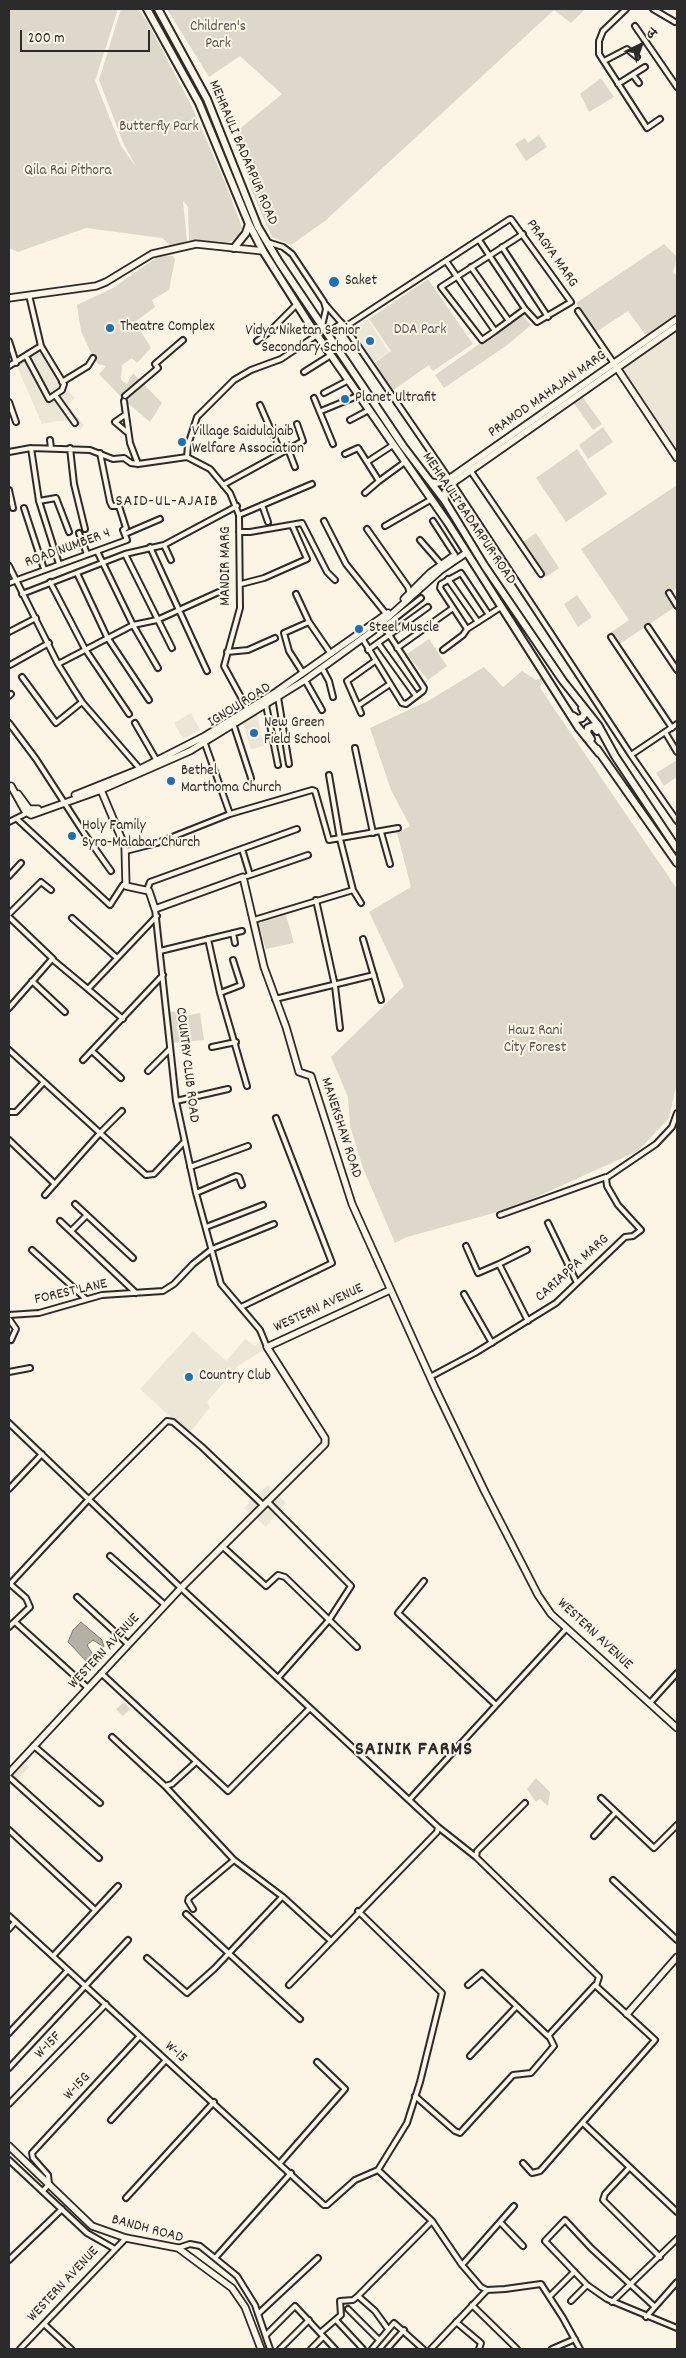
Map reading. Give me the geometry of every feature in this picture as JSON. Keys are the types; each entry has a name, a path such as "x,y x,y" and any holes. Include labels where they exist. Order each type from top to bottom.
{"main road":[{"name":"MEHRAULI BADARPUR ROAD","path":"147,9 199,103 262,251 317,335 432,499 560,698"},
{"name":"MEHRAULI BADARPUR ROAD","path":"158,9 207,99 258,227 267,242 324,331 445,501 484,565 563,681 598,725 615,756 677,850"},
{"path":"234,248 246,233 249,224"},
{"path":"560,698 575,718 583,717 584,710 563,681"},
{"path":"560,698 578,727 599,753 677,863"},
{"path":"599,753 587,733 589,726 596,728 615,756"}],"street":[{"path":"626,9 600,36 598,48 618,84 647,128 660,119"},
{"path":"653,9 675,22"},
{"path":"636,26 677,87"},
{"path":"604,61 627,49 637,57"},
{"path":"618,84 645,67"},
{"path":"633,74 639,83"},
{"name":"PRAGYA MARG","path":"479,240 513,219 571,302 548,317"},
{"path":"523,234 489,254 441,287 482,340 525,309"},
{"path":"345,327 479,240 525,309 538,323 548,317 502,247"},
{"path":"267,242 284,247 292,254 325,304 345,327 451,481 631,755 675,814 677,821"},
{"path":"9,298 96,286 152,254 199,244 262,251"},
{"path":"446,261 495,331"},
{"path":"471,266 509,321"},
{"path":"26,356 49,399 62,390 62,382 41,346 29,295"},
{"path":"256,341 268,333 297,304"},
{"path":"325,304 324,331 342,323"},
{"path":"578,311 677,458"},
{"name":"PRAMOD MAHAJAN MARG","path":"616,366 677,319"},
{"name":"PRAMOD MAHAJAN MARG","path":"451,481 581,390 677,326"},
{"path":"187,457 188,445 198,417 234,380 251,370 281,359 317,335"},
{"path":"125,396 158,368 155,364 183,340"},
{"path":"9,341 16,362"},
{"path":"9,366 41,346"},
{"path":"304,372 331,355"},
{"path":"62,382 88,366 93,358"},
{"path":"324,393 349,380"},
{"path":"321,411 367,392"},
{"path":"55,395 75,423"},
{"path":"314,398 321,411 333,444"},
{"path":"9,402 16,422"},
{"path":"124,402 130,443 138,464"},
{"path":"260,405 281,453"},
{"path":"350,420 369,410"},
{"path":"125,415 115,422 128,433"},
{"path":"223,485 304,440 297,424"},
{"path":"50,440 51,448"},
{"path":"367,462 393,445"},
{"path":"31,448 39,501 59,564"},
{"path":"9,452 31,448 70,448 100,453 113,459 124,458 131,463 138,464 187,457 208,467 237,506 164,545 126,554 22,594"},
{"path":"70,448 74,484 85,529"},
{"path":"345,454 358,448 379,482"},
{"path":"288,449 295,467"},
{"name":"PRAMOD MAHAJAN MARG","path":"430,482 451,481 470,470 497,449"},
{"name":"ROAD NUMBER 4","path":"9,583 127,540 123,530 126,528 119,506 112,506 110,502 100,453"},
{"path":"366,493 405,462"},
{"path":"470,470 541,574"},
{"path":"445,501 446,490 451,481"},
{"path":"239,516 312,484"},
{"path":"9,490 13,508"},
{"path":"39,501 56,498 69,532"},
{"path":"385,526 432,499"},
{"path":"262,505 268,522"},
{"name":"MANDIR MARG","path":"237,506 242,584 240,608 224,669 248,712"},
{"path":"24,508 44,569"},
{"path":"124,534 160,519"},
{"path":"324,521 346,564 387,614"},
{"path":"433,521 455,555"},
{"path":"239,532 304,524 327,572 335,580"},
{"path":"242,584 264,578 307,559 292,525"},
{"path":"367,529 408,587 410,594"},
{"path":"79,533 87,554"},
{"path":"420,540 441,564"},
{"path":"164,545 171,560"},
{"path":"150,547 207,671"},
{"path":"97,551 133,625 158,668"},
{"name":"IGNOU ROAD","path":"10,786 31,810 101,790 187,752 331,654 361,637 441,564 465,551"},
{"name":"IGNOU ROAD","path":"248,712 266,705 322,668 465,551"},
{"path":"126,554 172,648"},
{"path":"9,566 58,664 82,702 140,769"},
{"path":"76,573 107,637 149,700"},
{"path":"467,629 439,586 448,579 461,573 489,614"},
{"path":"448,579 478,622"},
{"path":"50,582 85,649 129,714"},
{"path":"58,664 133,625 158,620 221,591"},
{"path":"669,593 677,606"},
{"path":"296,594 309,622 331,654"},
{"path":"361,637 404,704 424,688 384,625 421,598"},
{"path":"368,650 428,607"},
{"path":"443,650 463,635 467,629 501,607"},
{"path":"397,648 453,608"},
{"path":"9,630 36,618"},
{"path":"303,673 289,651 284,634 309,622"},
{"path":"648,627 677,670"},
{"path":"610,637 672,728"},
{"path":"227,652 248,650 275,638"},
{"path":"10,665 49,643"},
{"path":"378,643 416,696"},
{"path":"361,713 347,681 375,661"},
{"path":"322,668 329,681 333,697"},
{"path":"22,677 56,723 82,702"},
{"path":"305,680 322,710"},
{"path":"359,705 390,684"},
{"path":"278,697 288,764"},
{"path":"266,705 278,765"},
{"path":"233,722 252,778"},
{"path":"9,723 111,871"},
{"path":"135,723 157,761"},
{"path":"631,755 677,724"},
{"path":"665,732 677,752"},
{"path":"204,740 230,814"},
{"name":"IGNOU ROAD","path":"10,786 27,813 31,815 140,769 185,745 204,740"},
{"path":"185,745 187,752"},
{"path":"355,748 374,834"},
{"path":"329,775 340,839 353,890 361,903"},
{"path":"101,790 126,851 126,886 147,890 150,882 297,829"},
{"path":"126,851 158,843 230,814 314,790 328,839 374,834 398,828"},
{"path":"9,822 27,813"},
{"path":"16,819 110,905 124,885"},
{"path":"381,832 390,864"},
{"path":"242,849 250,875"},
{"path":"155,909 308,855"},
{"path":"9,876 21,863"},
{"name":"MANEKSHAW ROAD","path":"243,877 264,967 299,1072 310,1076 352,1204 390,1290"},
{"path":"52,890 41,882 9,915 53,960 122,1019"},
{"name":"COUNTRY CLUB ROAD","path":"147,890 151,894 157,916 176,1101 196,1193 223,1288 262,1333 267,1347"},
{"path":"254,920 353,890"},
{"path":"316,900 335,986 340,1028"},
{"path":"88,989 157,916"},
{"path":"72,918 117,958"},
{"path":"160,951 242,931"},
{"path":"233,933 236,944"},
{"path":"208,939 220,993 236,1042 247,1086"},
{"path":"362,939 381,1000"},
{"path":"9,1008 53,960"},
{"path":"220,993 240,985 233,960"},
{"path":"83,1060 163,975"},
{"path":"275,999 335,986 374,975"},
{"path":"32,981 65,1012"},
{"path":"212,1047 236,1042"},
{"path":"148,1071 170,1049"},
{"path":"9,1050 148,1176 154,1174 184,1142"},
{"path":"92,1051 121,1078"},
{"path":"9,1112 17,1111 44,1082"},
{"path":"176,1101 228,1089"},
{"path":"45,1195 122,1111"},
{"path":"500,1215 606,1177 656,1144 672,1127 677,1113"},
{"path":"241,1307 332,1263 276,1118"},
{"path":"9,1140 55,1184"},
{"path":"190,1167 248,1146"},
{"path":"196,1193 236,1176 239,1177 242,1185"},
{"name":"CARIAPPA MARG","path":"430,1377 492,1343 556,1303 625,1237 633,1236 642,1229 618,1205 607,1186 606,1177"},
{"path":"75,1204 133,1258"},
{"path":"206,1227 263,1205"},
{"path":"71,1231 87,1215"},
{"path":"60,1221 137,1293"},
{"path":"548,1223 578,1283"},
{"name":"FOREST LANE","path":"9,1315 39,1312 102,1295 157,1293 168,1289 193,1264 212,1249 274,1224"},
{"path":"466,1246 478,1273 500,1266 527,1250"},
{"path":"32,1250 86,1299"},
{"path":"500,1266 528,1321"},
{"name":"WESTERN AVENUE","path":"9,1774 181,1588 326,1441 267,1347 390,1290 464,1449 538,1595 551,1614 566,1629 677,1728"},
{"path":"464,1294 492,1343"},
{"path":"9,1319 16,1329 11,1340"},
{"path":"9,1372 30,1368"},
{"path":"9,1627 27,1611 30,1604 9,1584 163,1424 170,1421 265,1503 351,1586 329,1620 278,1678"},
{"path":"9,1424 181,1588 438,1827 467,1852 476,1856 599,1977 595,1985 549,2036"},
{"path":"9,1489 42,1454"},
{"path":"222,1546 266,1586 278,1576 285,1577 357,1647"},
{"path":"110,1556 165,1605"},
{"path":"424,1581 398,1613 496,1705"},
{"path":"76,1597 128,1644"},
{"path":"15,1622 88,1688"},
{"path":"410,1799 566,1629"},
{"path":"101,1673 229,1791 310,1708"},
{"path":"650,1704 677,1673"},
{"path":"112,1737 165,1786 234,1860 282,1897 330,1940"},
{"path":"34,1746 100,1803"},
{"path":"165,1786 172,1784 196,1762"},
{"path":"9,1778 99,1858"},
{"path":"601,1798 655,1848 677,1825"},
{"path":"476,1856 477,1852 525,1803"},
{"path":"594,1836 616,1812"},
{"path":"289,1985 330,1940 437,1832 438,1827"},
{"path":"9,1830 95,1910"},
{"path":"194,1909 188,1901 189,1898 234,1860"},
{"path":"613,1880 677,1940"},
{"path":"53,1956 118,1886"},
{"path":"147,1958 188,1993 229,1954 282,1897"},
{"path":"358,1912 442,1993 415,2096 404,2128 378,2170 432,2221 476,2284 487,2290 539,2284 550,2296 580,2349"},
{"path":"186,1914 300,2019"},
{"name":"W-15","path":"9,1916 326,2205 355,2180 378,2170"},
{"path":"9,1929 15,1922"},
{"path":"9,2068 128,1940"},
{"path":"627,2014 677,1957"},
{"path":"9,2033 68,1970"},
{"path":"415,2096 454,2131 460,2133 513,2075 531,2073 554,2046 549,2036 482,1973 468,1985"},
{"path":"523,2163 530,2172 538,2173 584,2124 655,2042 595,1985"},
{"name":"W-15F","path":"9,2104 106,2004"},
{"path":"470,2056 516,2007"},
{"name":"W-15G","path":"49,2184 48,2174 33,2158 32,2153 140,2036"},
{"path":"111,2120 166,2060"},
{"path":"280,2163 345,2090 317,2062"},
{"path":"126,2198 214,2102"},
{"path":"584,2124 677,2212"},
{"name":"BANDH ROAD","path":"9,2146 86,2222 104,2232 178,2248 237,2292 245,2307 261,2349"},
{"path":"9,2160 87,2233 114,2250"},
{"path":"629,2168 605,2194 603,2200 660,2257"},
{"path":"216,2258 291,2173"},
{"path":"43,2191 49,2184"},
{"path":"462,2265 514,2206"},
{"path":"9,2260 62,2209"},
{"path":"655,2307 564,2220 544,2242 587,2285 612,2302 677,2327"},
{"path":"310,2349 342,2314 340,2301 353,2300 358,2296 432,2221"},
{"path":"500,2222 523,2246"},
{"name":"WESTERN AVENUE","path":"20,2349 126,2238"},
{"path":"612,2302 660,2257 677,2238"},
{"path":"178,2248 195,2244 216,2258 241,2281 258,2314 270,2349"},
{"path":"258,2314 318,2258"},
{"path":"550,2296 574,2272"},
{"path":"646,2316 677,2282"},
{"path":"571,2301 587,2285"},
{"path":"431,2349 487,2290"},
{"path":"358,2296 375,2310 388,2329"},
{"path":"472,2305 517,2349"},
{"path":"266,2335 294,2306 334,2349"},
{"path":"348,2309 380,2340"},
{"path":"280,2349 309,2320"},
{"path":"336,2320 363,2349"},
{"path":"372,2349 394,2322 421,2348"},
{"path":"456,2322 480,2343 479,2349"},
{"path":"44,2324 71,2349"},
{"path":"387,2349 404,2330"},
{"path":"553,2349 575,2339"}],"shaded area":[{"name":"Vidya Niketan Senior Secondary School","path":"368,320 389,352 372,363 351,331"},
{"path":"677,329 677,449 622,368"},
{"path":"42,350 65,388 75,398 68,405 84,425 80,430 68,421 42,424 16,364"},
{"path":"191,713 200,730 183,739 174,723"},
{"name":"New Green Field School","path":"257,714 264,746 251,749 242,720"},
{"name":"Country Club","path":"193,1331 226,1361 245,1339 255,1346 262,1341 265,1349 238,1366 207,1402 210,1407 189,1434 140,1389"},
{"path":"268,1485 286,1503 266,1527 244,1508"},
{"path":"81,1622 102,1640 104,1647 93,1640 87,1645 93,1655 90,1665 68,1642 73,1630"},
{"path":"23,1762 29,1767 9,1788 9,1776"}],"green space":[{"name":"Qila Rai Pithora","path":"9,9 118,9 95,81 121,146 137,168 124,145 99,80 121,9 138,9 147,21 192,107 224,180 242,227 237,239 229,242 189,240 188,207 183,201 187,241 172,247 162,238 86,228 18,252 9,248"},
{"name":"Children's Park","path":"167,9 585,9 571,23 554,10 325,221 291,245 272,237 252,192 237,131 282,94 240,56 209,77"},
{"path":"601,78 614,97 589,112 580,94"},
{"path":"539,135 547,147 526,161 515,144 525,138 528,143"},
{"path":"664,244 677,257 673,273 677,275 677,314 647,337 628,311 596,332 576,303"},
{"path":"160,255 173,256 175,259 169,290 152,300 155,307 135,322 151,348 137,363 132,358 122,365 121,380 127,384 133,373 162,403 150,422 124,400 99,374 106,366 98,364 92,355 81,331 77,305 113,288"},
{"name":"DDA Park","path":"428,279 473,344 433,371 429,365 392,391 373,364 391,351 369,319"},
{"path":"522,314 531,325 506,346 444,388 435,375"},
{"path":"582,396 602,424 593,430 573,402"},
{"path":"603,427 613,442 588,459 579,445"},
{"path":"577,449 607,494 566,522 536,478"},
{"path":"677,485 677,588 667,595 675,607 618,645 610,633 629,620 581,549"},
{"path":"536,533 559,568 546,577 523,542"},
{"path":"577,595 592,617 578,627 564,604"},
{"path":"429,639 447,666 428,680 407,654"},
{"name":"Hauz Rani City Forest","path":"484,667 503,687 522,671 536,680 543,677 540,688 677,889 677,1082 669,1118 638,1151 512,1208 407,1237 395,1243 363,1168 350,1126 348,1097 331,1057 404,986 369,912 411,887 397,833 410,826 391,790 370,728 428,701"},
{"path":"677,760 677,777 664,786 656,773"},
{"path":"286,915 294,943 266,949 257,924"},
{"path":"183,1011 185,1016 200,1013 204,1040 173,1043 170,1012"},
{"path":"124,1702 130,1709 123,1716 116,1709"},
{"path":"536,1778 550,1792 548,1806 540,1799 536,1802 527,1789"}],"place":[{"name":"Saket","path":"334,282"},
{"name":"Theatre Complex","path":"110,328"},
{"name":"Vidya Niketan Senior Secondary School","path":"370,341"},
{"name":"Planet Ultrafit","path":"345,399"},
{"name":"Village Saidulajaib Welfare Association","path":"182,442"},
{"name":"Steel Muscle","path":"359,629"},
{"name":"New Green Field School","path":"254,733"},
{"name":"Bethel Marthoma Church","path":"171,781"},
{"name":"Holy Family Syro-Malabar Church","path":"72,836"},
{"name":"Country Club","path":"189,1377"}],"district":[{"name":"SAID-UL-AJAIB","path":"167,503"},
{"name":"SAINIK FARMS","path":"414,1751"}],"park label":[{"name":"Butterfly Park","path":"159,128"}]}
